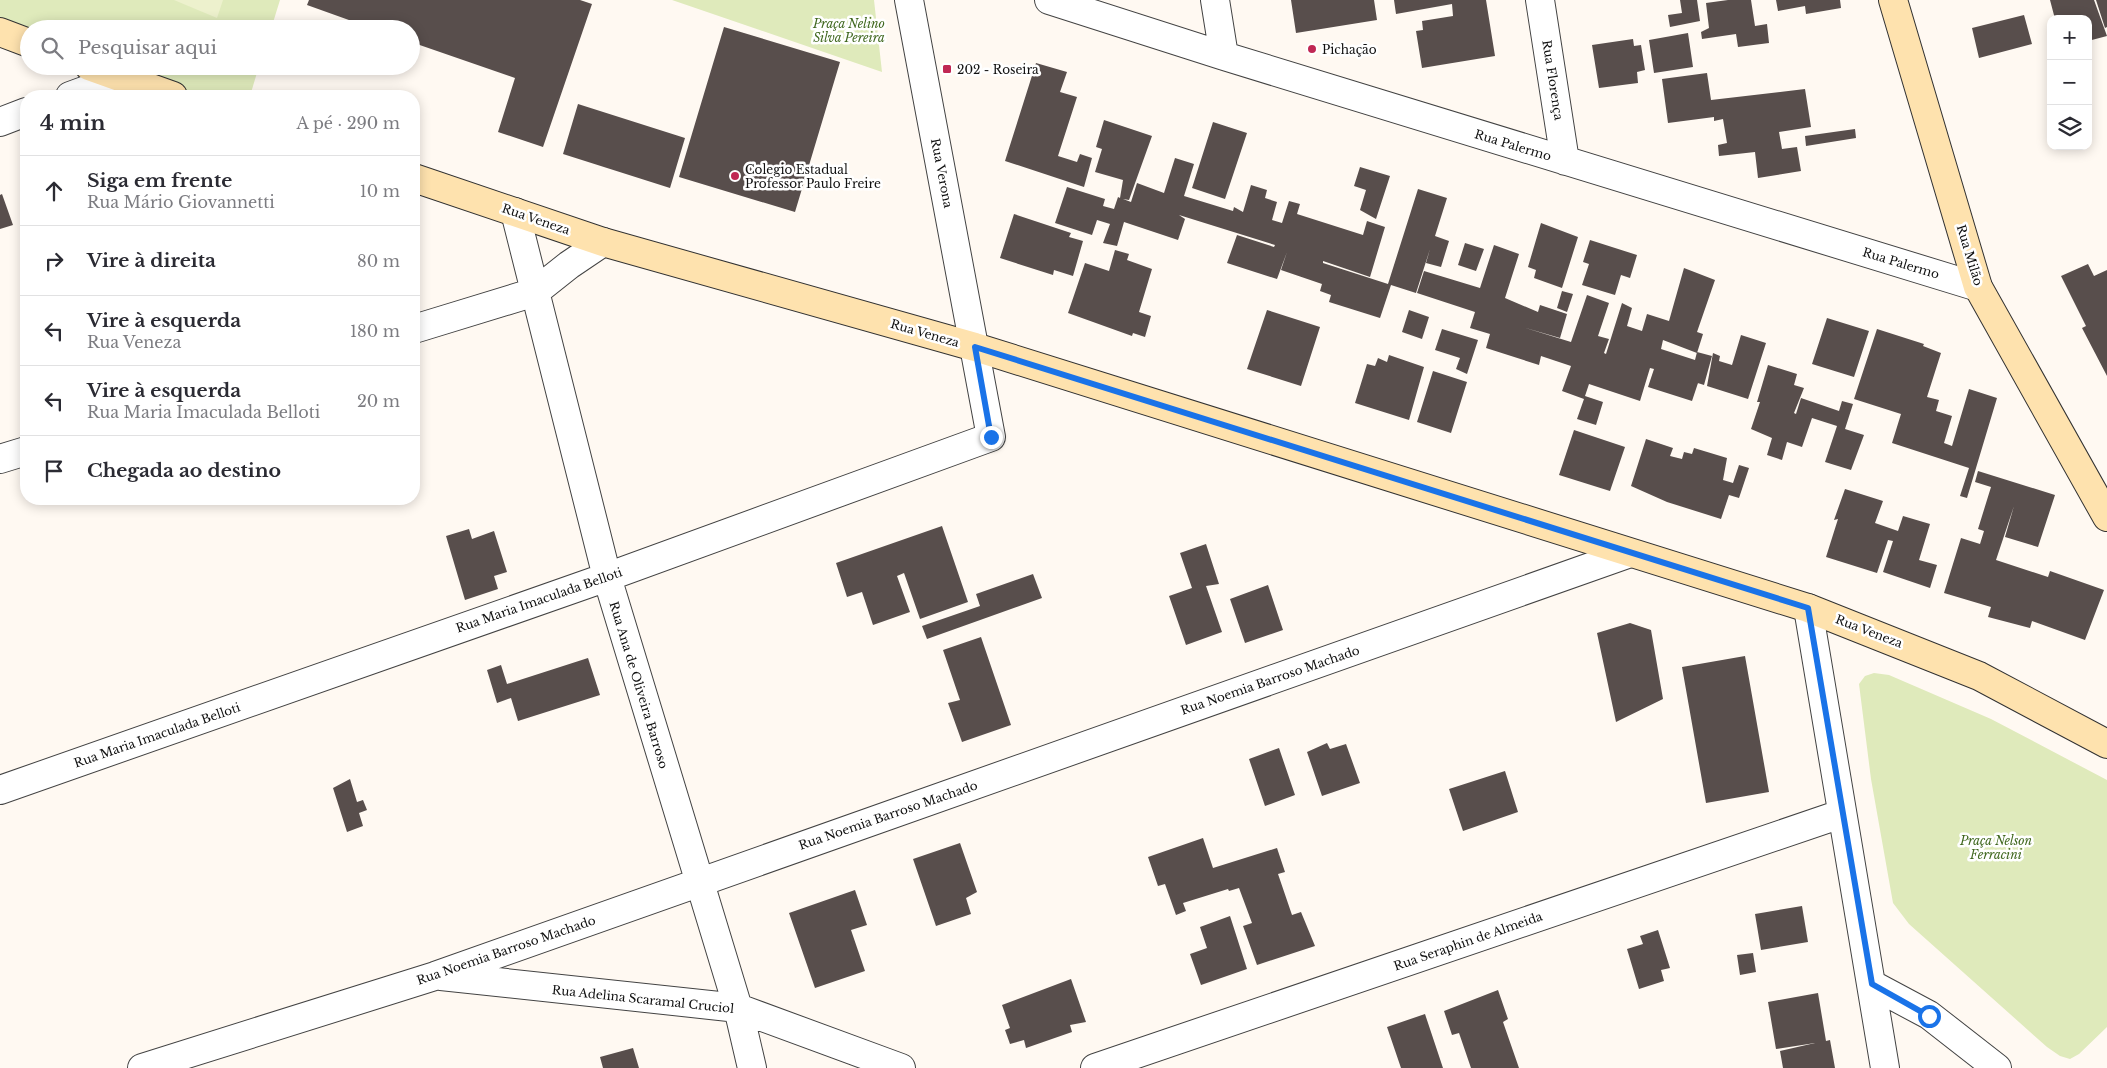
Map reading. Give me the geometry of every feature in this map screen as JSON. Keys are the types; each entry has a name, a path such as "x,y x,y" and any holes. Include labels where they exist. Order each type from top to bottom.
{"street":[{"name":"Rua Verona","path":"909,0 975,347"},
{"name":"Rua Palermo","path":"1049,0 1224,56 1978,287"},
{"path":"1215,0 1224,56"},
{"name":"Rua Florença","path":"1540,0 1566,161"},
{"name":"Rua Milão","path":"1893,0 1978,287 2107,517"},
{"path":"0,32 20,40"},
{"path":"112,75 155,90"},
{"path":"86,90 119,78"},
{"path":"0,122 20,114"},
{"name":"Rua Veneza","path":"420,180 604,242 975,347 1808,608 1980,676 2107,744"},
{"name":"Rua Ana de Oliveira Barroso","path":"516,212 607,577 738,1008 752,1068"},
{"path":"420,327 535,292 569,265 604,242"},
{"name":"Rua Maria Imaculada Belloti","path":"0,790 607,577 991,437 975,347"},
{"path":"0,459 20,453"},
{"name":"Rua Noemia Barroso Machado","path":"142,1068 435,976 1630,553"},
{"path":"1808,608 1885,1068"},
{"name":"Rua Seraphin de Almeida","path":"1095,1068 1841,814"},
{"name":"Rua Adelina Scaramal Cruciol","path":"435,976 738,1008 901,1068"},
{"path":"1872,984 1929,1016 1997,1068"}],"green space":[{"path":"0,0 280,0 274,20 20,20 20,29 0,29"},
{"path":"174,0 223,0 217,18"},
{"name":"Praça Nelino Silva Pereira","path":"672,0 874,0 882,72"},
{"path":"124,75 256,75 252,90 164,90"},
{"name":"Praça Nelson Ferracini","path":"1874,673 1889,675 1991,719 2107,780 2107,1027 2079,1054 2070,1059 2060,1056 2047,1047 1909,924 1893,903 1871,779 1859,684 1865,676"}],"building":[{"path":"309,0 580,0 592,4 543,147 498,132 515,78 420,45 420,20 349,20 307,5"},
{"path":"1291,0 1374,0 1377,20 1296,33"},
{"path":"1394,0 1486,0 1495,56 1422,68 1416,31 1423,30 1422,21 1453,16 1452,4 1396,14"},
{"path":"1680,0 1697,0 1700,21 1670,27 1668,15 1682,13"},
{"path":"1728,0 1751,0 1755,26 1767,24 1769,43 1738,47 1736,34 1702,39 1701,32 1709,28 1706,3"},
{"path":"1776,0 1840,0 1841,8 1806,14 1805,6 1778,11"},
{"path":"2050,0 2094,0 2107,36 2092,40 2092,15 2054,15"},
{"path":"2096,0 2107,0 2107,27 2105,28"},
{"path":"2024,15 2032,44 1979,58 1972,28"},
{"path":"724,27 840,62 795,212 679,177"},
{"path":"1688,33 1693,67 1654,73 1649,40"},
{"path":"1633,39 1634,46 1641,45 1645,70 1637,72 1638,83 1599,88 1592,45"},
{"path":"1036,63 1067,72 1060,92 1077,97 1058,156 1077,162 1080,154 1092,158 1084,187 1005,161"},
{"path":"1707,73 1711,100 1805,89 1811,127 1779,132 1782,149 1797,147 1801,171 1758,178 1755,152 1719,156 1718,145 1727,143 1723,119 1714,121 1714,117 1668,123 1662,79"},
{"path":"578,104 685,138 670,188 563,154"},
{"path":"1104,120 1152,136 1129,200 1123,199 1131,202 1137,183 1164,193 1175,158 1194,164 1184,196 1233,211 1234,207 1243,212 1251,185 1267,190 1265,198 1277,202 1272,220 1282,223 1289,201 1300,204 1297,214 1363,235 1367,221 1385,227 1370,277 1323,261 1323,263 1388,284 1418,189 1447,198 1435,236 1449,241 1441,267 1426,263 1430,249 1416,293 1391,285 1380,318 1329,302 1331,295 1320,291 1322,284 1281,270 1287,252 1277,279 1227,263 1237,235 1274,247 1275,245 1179,215 1185,219 1178,240 1124,222 1117,246 1103,243 1110,224 1097,220 1092,235 1055,223 1067,187 1105,199 1103,206 1114,209 1118,197 1120,198 1123,180 1095,172 1102,149 1096,147"},
{"path":"1213,122 1247,133 1225,199 1192,188"},
{"path":"1855,129 1856,138 1806,146 1805,136"},
{"path":"1360,167 1390,176 1376,219 1360,210 1366,190 1354,186"},
{"path":"2,194 13,225 0,229 0,195"},
{"path":"1014,214 1071,233 1069,237 1083,241 1073,276 1054,270 1053,275 1000,258"},
{"path":"1541,223 1578,237 1562,288 1534,278 1536,270 1528,267"},
{"path":"1590,240 1637,255 1630,278 1621,275 1615,295 1582,285 1589,264 1583,262"},
{"path":"1465,243 1484,249 1476,271 1458,265"},
{"path":"1494,245 1519,254 1505,298 1538,312 1540,305 1567,314 1560,338 1522,327 1571,342 1587,295 1609,303 1598,336 1609,339 1604,353 1606,354 1622,303 1632,308 1627,326 1642,331 1647,314 1669,321 1684,268 1715,280 1697,332 1703,334 1697,352 1712,356 1704,385 1698,383 1692,401 1648,387 1654,369 1650,368 1640,401 1589,384 1585,396 1603,402 1596,425 1577,419 1584,399 1562,391 1571,366 1541,356 1539,365 1486,348 1490,334 1470,328 1475,312 1417,293 1424,271 1480,288","holes":["1663,340 1697,353 1695,360 1661,349"]},
{"path":"1115,250 1129,254 1127,260 1152,269 1139,312 1151,316 1145,337 1133,333 1132,336 1068,313 1085,263 1109,271"},
{"path":"2088,264 2094,276 2107,270 2107,376 2082,328 2086,326 2061,276"},
{"path":"1562,291 1573,294 1567,312 1557,308"},
{"path":"1267,310 1320,327 1301,386 1247,369"},
{"path":"1409,310 1429,317 1422,339 1402,332"},
{"path":"1827,318 1869,331 1854,377 1812,364"},
{"path":"1442,329 1478,340 1467,374 1456,369 1460,358 1435,350"},
{"path":"1877,329 1924,344 1923,346 1941,353 1927,397 1939,400 1936,411 1952,416 1944,443 1952,446 1969,389 1997,398 1967,498 1960,496 1969,468 1892,443 1901,414 1854,399"},
{"path":"1741,335 1766,343 1748,399 1707,386 1713,353 1720,356 1719,361 1732,365"},
{"path":"1389,355 1424,367 1409,420 1355,403 1367,364 1375,366 1378,358 1387,362"},
{"path":"1768,365 1797,374 1794,385 1804,388 1794,413 1796,414 1801,398 1839,411 1842,401 1853,404 1845,429 1864,435 1851,470 1825,462 1837,426 1812,418 1802,447 1787,442 1782,460 1767,455 1772,438 1751,429 1760,402 1757,402"},
{"path":"1433,371 1467,382 1451,433 1417,422"},
{"path":"1574,430 1625,447 1610,491 1559,475"},
{"path":"1646,439 1673,448 1670,456 1682,459 1684,452 1692,454 1694,448 1727,458 1723,480 1733,483 1739,465 1749,468 1739,498 1729,495 1721,519 1667,502 1631,486"},
{"path":"1978,471 2055,495 2038,547 2005,537 2014,506 1996,560 2048,577 2050,571 2104,590 2085,640 2032,621 2030,628 1988,617 1991,607 1944,593 1961,538 1980,544 1984,531 1978,529 1991,487 1975,482"},
{"path":"1845,489 1883,501 1875,523 1898,531 1903,516 1930,524 1919,560 1937,565 1930,588 1883,572 1893,541 1888,540 1877,573 1826,557 1838,519 1834,520"},
{"path":"942,526 968,602 920,619 904,573 897,576 910,612 873,625 862,592 847,597 836,563"},
{"path":"469,529 472,539 494,531 507,572 494,576 498,589 465,600 446,536"},
{"path":"1206,544 1219,584 1206,586 1222,632 1186,645 1169,596 1192,588 1180,553"},
{"path":"1033,574 1042,598 927,639 922,626 980,606 976,594"},
{"path":"1268,585 1283,630 1245,643 1230,599"},
{"path":"1630,623 1651,630 1663,699 1616,722 1597,633"},
{"path":"981,637 1011,725 962,742 948,703 960,700 943,650"},
{"path":"1745,656 1769,792 1706,803 1682,667"},
{"path":"588,658 600,695 518,721 511,698 497,703 487,670 501,665 507,684"},
{"path":"1327,743 1330,749 1346,744 1360,783 1322,796 1307,752"},
{"path":"1279,748 1295,795 1265,806 1249,759"},
{"path":"1505,771 1518,812 1463,831 1449,789"},
{"path":"350,779 357,802 363,800 367,810 359,813 363,826 347,832 333,788"},
{"path":"1203,838 1213,868 1277,848 1285,872 1278,874 1292,915 1301,912 1315,946 1257,965 1243,926 1252,923 1239,888 1229,891 1228,889 1183,903 1186,911 1176,915 1165,884 1158,886 1148,857"},
{"path":"960,843 977,892 966,898 971,914 936,926 913,859"},
{"path":"855,890 867,925 851,930 865,971 815,988 789,913"},
{"path":"1802,906 1808,942 1761,950 1755,914"},
{"path":"1230,916 1247,969 1201,985 1190,954 1207,948 1200,927"},
{"path":"1658,930 1670,968 1661,970 1664,981 1639,989 1627,949 1643,944 1640,936"},
{"path":"1753,953 1756,972 1740,975 1737,955"},
{"path":"1071,979 1086,1022 1070,1025 1072,1032 1026,1048 1024,1040 1010,1044 1005,1030 1010,1028 1002,1005"},
{"path":"1498,990 1508,1019 1503,1022 1519,1068 1471,1068 1459,1033 1452,1035 1444,1011"},
{"path":"1818,993 1826,1041 1830,1040 1835,1068 1783,1068 1780,1051 1815,1043 1776,1049 1768,1002"},
{"path":"1425,1014 1443,1068 1401,1068 1387,1027"},
{"path":"633,1048 639,1068 603,1068 600,1057"}],"place":[{"name":"Pichação","path":"1312,49"},
{"name":"202 - Roseira","path":"947,69"},
{"name":"Colegio Estadual Professor Paulo Freire","path":"735,176"}],"route":[{"path":"991,437 975,347 1808,608 1841,814 1872,984 1929,1016"}]}
